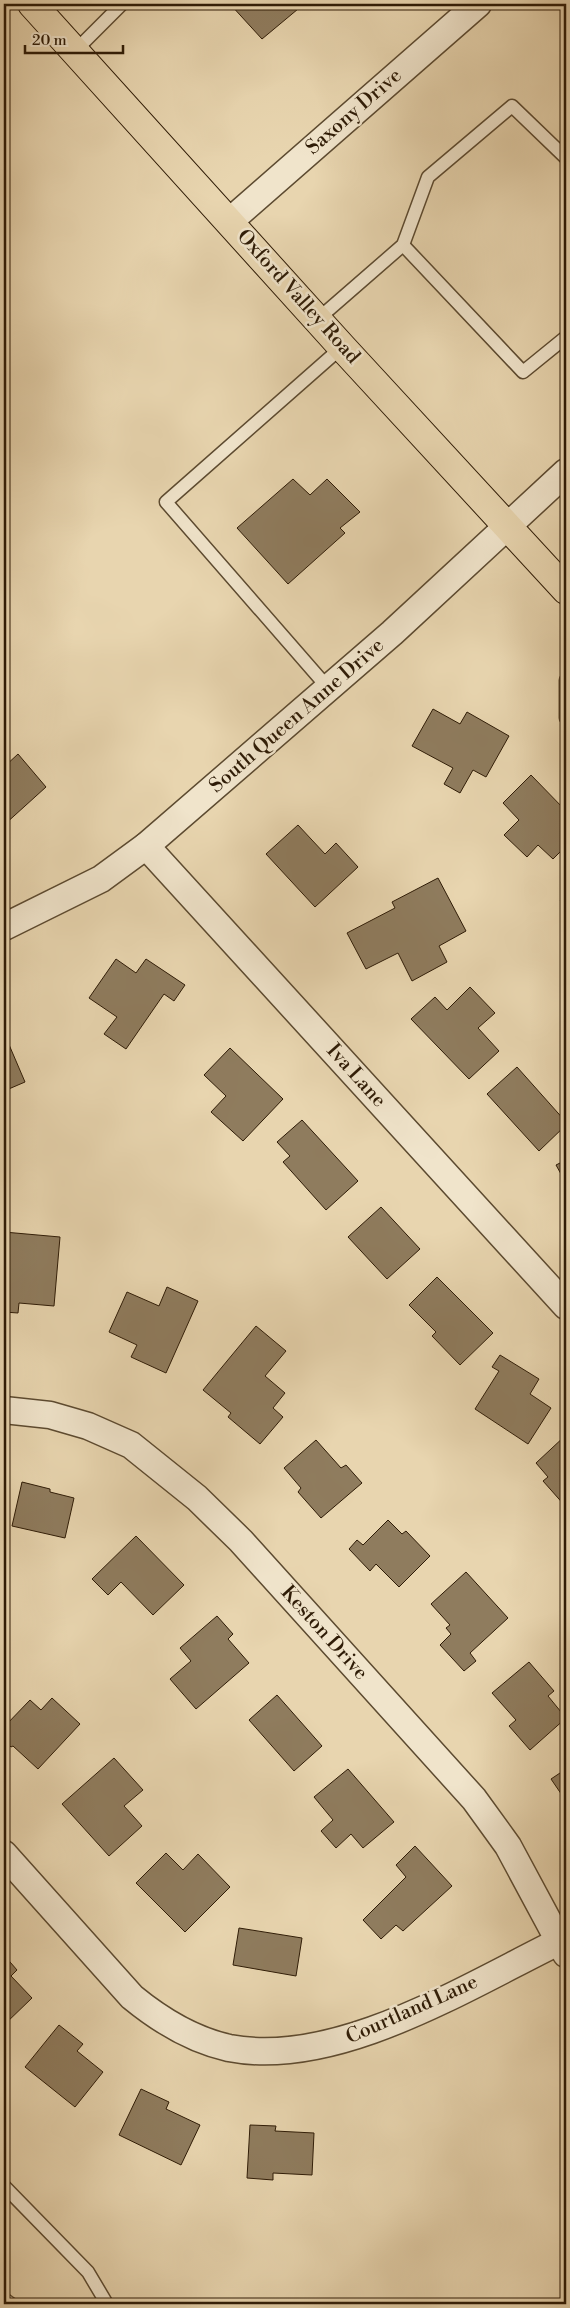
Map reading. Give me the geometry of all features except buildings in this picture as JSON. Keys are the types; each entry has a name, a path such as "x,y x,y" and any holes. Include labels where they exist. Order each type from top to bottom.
{"main road":[{"name":"Oxford Valley Road","path":"32,4 342,347 566,590"}],"street":[{"name":"Saxony Drive","path":"230,221 478,4"},
{"name":"South Queen Anne Drive","path":"4,927 101,879 146,846 329,689 566,472"},
{"name":"Iva Lane","path":"146,846 566,1306"},
{"name":"Keston Drive","path":"4,1410 50,1415 88,1426 131,1445 197,1498 240,1540 474,1799 508,1846 563,1947"},
{"name":"Courtland Lane","path":"4,1854 132,1997 156,2016 185,2032 228,2047 256,2051 294,2050 338,2042 410,2015 563,1947"}],"lane":[{"path":"75,51 122,4"},
{"path":"318,319 404,245 428,177 512,106 566,158"},
{"path":"404,245 523,372 566,336"},
{"path":"329,689 166,502 342,347"},
{"path":"566,680 566,718"},
{"path":"4,2186 88,2272 107,2304"},
{"path":"4,2299 11,2304"}]}
